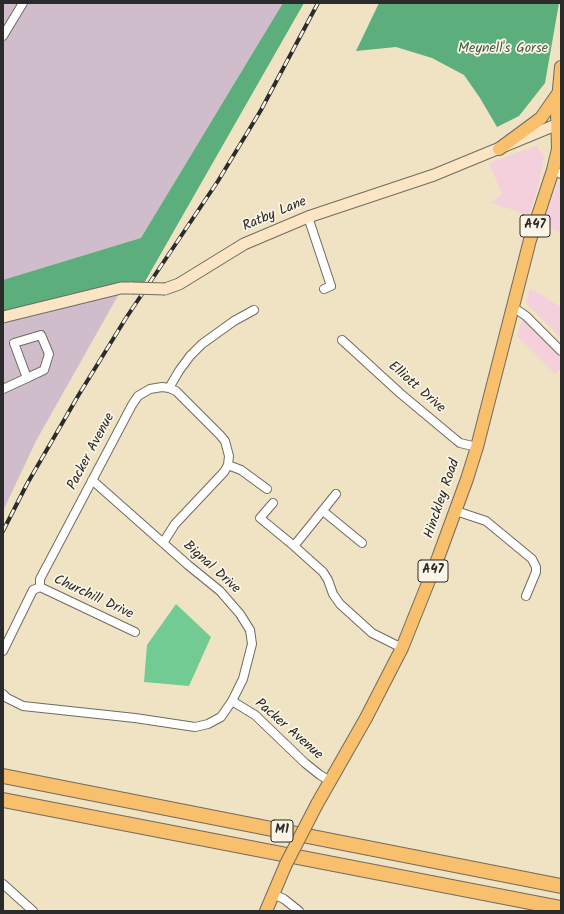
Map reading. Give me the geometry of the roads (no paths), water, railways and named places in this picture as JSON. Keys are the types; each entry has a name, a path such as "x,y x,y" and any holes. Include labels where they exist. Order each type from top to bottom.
{"highway":[{"name":"M1","path":"3,776 561,886"},
{"name":"M1","path":"3,800 561,908"}],"main road":[{"name":"Hinckley Road","path":"266,911 299,837 366,718 402,648 456,511 477,447 530,240 557,172 557,111 561,75"},
{"path":"499,149 541,118 558,92"},
{"name":"Ratby Lane","path":"3,318 121,288 165,288 179,284 244,244 308,217 434,175 558,124"}],"street":[{"path":"3,36 24,3"},
{"path":"308,217 331,286 324,289"},
{"path":"513,307 526,316 561,351"},
{"path":"163,543 175,524 224,472 228,465 229,456 224,441 176,391 169,388 190,356 202,344 234,320 254,310"},
{"path":"3,389 27,378 44,370 49,354 41,335 14,343 27,378"},
{"name":"Elliott Drive","path":"342,340 401,394 460,443 477,447"},
{"name":"Packer Avenue","path":"3,652 32,590 40,587 40,579 132,405 138,396 150,389 162,387 169,388"},
{"path":"228,465 241,470 267,490"},
{"name":"Bignal Drive","path":"92,480 220,591 240,614 250,630 252,644 243,679 232,701"},
{"path":"294,546 336,494"},
{"path":"273,503 260,518 323,572 328,580 333,594 340,604 372,633 402,648"},
{"path":"323,511 362,543"},
{"path":"456,511 486,521 532,559 536,567 536,572 526,596"},
{"name":"Churchill Drive","path":"40,587 135,632"},
{"name":"Packer Avenue","path":"3,694 7,698 23,706 135,718 195,727 208,724 221,717 232,701 255,715 305,763 330,781"},
{"path":"3,884 34,911"},
{"path":"275,889 284,899 299,911"}],"railway":[{"path":"3,531 27,484 78,396 126,318 218,181 261,110 318,3"}],"park label":[{"name":"Meynell's Gorse","path":"503,50"}]}
